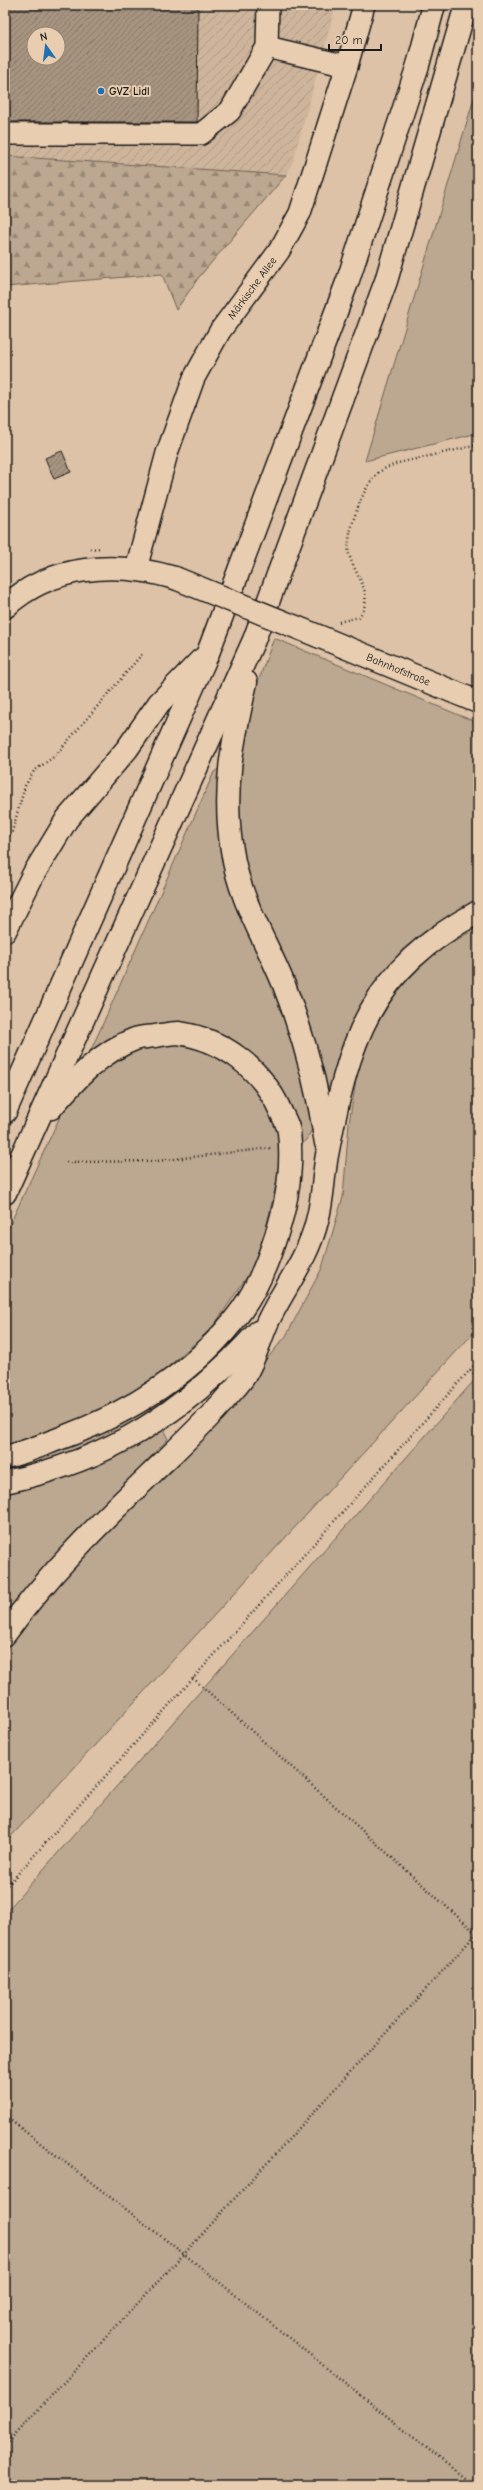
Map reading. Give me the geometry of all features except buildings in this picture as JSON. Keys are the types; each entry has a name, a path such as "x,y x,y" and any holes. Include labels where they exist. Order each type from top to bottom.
{"main road":[{"path":"5,1112 208,653 348,280 418,65 434,5"},
{"path":"5,1193 254,640 386,281 466,5"},
{"name":"Bahnhofstraße","path":"5,607 37,586 69,573 103,568 136,569 175,578 478,702"},
{"path":"254,640 232,746 228,794 232,850 240,887 252,919 284,984 312,1065 327,1154"},
{"path":"5,931 33,875 67,819 127,749 159,703 208,653"},
{"path":"5,1634 25,1606 88,1534 206,1421 245,1376 268,1321 299,1268 317,1222 327,1154 354,1044 368,1013 405,963 427,943 478,912"},
{"path":"5,1457 18,1454 80,1431 124,1410 165,1385 207,1351 242,1310 268,1260 285,1211 290,1169 289,1130 274,1095 254,1070 223,1046 178,1033 136,1038 103,1056 74,1081 35,1127"},
{"path":"5,1482 25,1478 85,1459 135,1435 183,1404 228,1365 268,1321"}],"street":[{"path":"5,134 201,134 230,111 267,47 268,5"},
{"name":"Märkische Allee","path":"136,569 167,453 194,378 220,331 279,251 293,226 313,176 364,5"},
{"path":"267,47 347,66"}],"path":[{"path":"337,623 359,617 366,602 364,587 351,561 349,546 360,501 372,480 386,468 398,463 478,445"},
{"path":"5,842 12,832 25,786 34,771 55,756 143,653"},
{"path":"66,1162 157,1161 289,1146"},
{"path":"5,1888 478,1361"},
{"path":"470,1370 478,1378"},
{"path":"5,2445 184,2254 477,1934 193,1678"},
{"path":"5,2116 184,2254 473,2485"}],"shaded area":[{"path":"5,5 336,5 293,161 286,175 5,156"}],"green space":[{"path":"478,85 478,433 365,461"},
{"path":"5,156 286,175 199,277 176,310 162,274 5,287"},
{"path":"274,638 478,723 478,900 429,928 402,950 383,973 359,1010 339,1059 328,1102 306,1140 279,1171 259,1259 212,1328 142,1390 168,1439 70,1541 5,1622 5,1235 101,1028 214,772 239,754 249,707"},
{"path":"478,927 478,1328 5,1843 5,1651 86,1551 228,1405 286,1336 322,1268 343,1197 349,1123 361,1051 397,991 432,955"},
{"path":"478,1376 478,2485 5,2485 5,1913"}],"place":[{"name":"GVZ Lidl","path":"101,91"}]}
